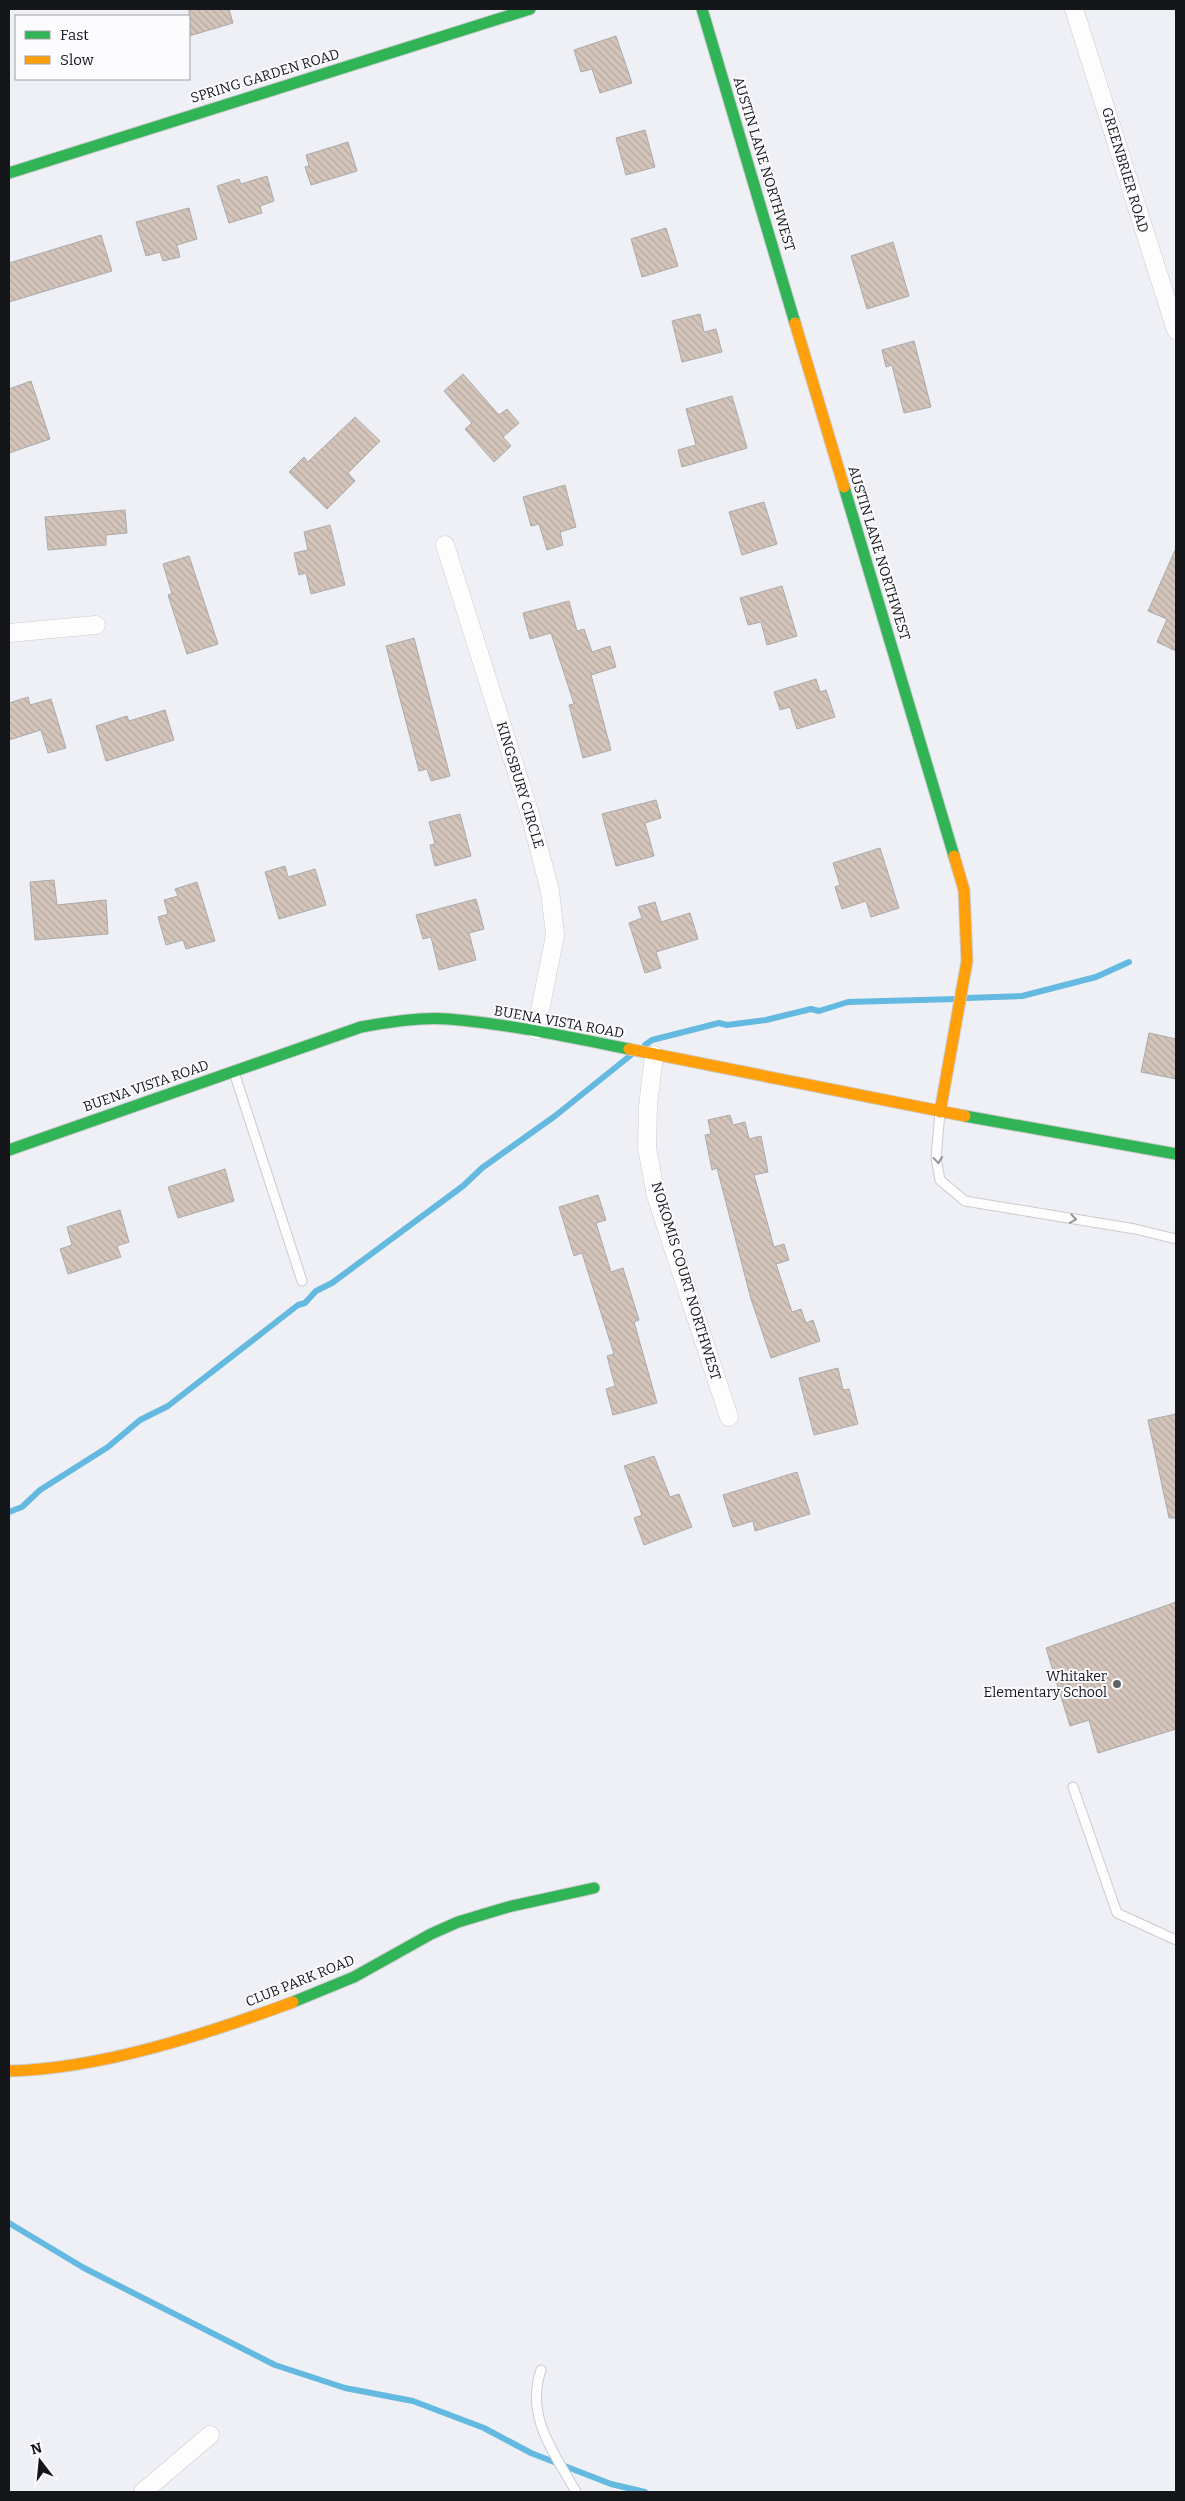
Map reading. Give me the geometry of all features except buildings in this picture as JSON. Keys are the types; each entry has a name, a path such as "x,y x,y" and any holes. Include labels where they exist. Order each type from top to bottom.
{"street":[{"name":"SPRING GARDEN ROAD","path":"9,173 530,9"},
{"name":"AUSTIN LANE NORTHWEST","path":"702,9 964,890 968,926 967,961 940,1112"},
{"name":"GREENBRIER ROAD","path":"1074,9 1176,330"},
{"name":"KINGSBURY CIRCLE","path":"444,545 530,812 550,891 555,935 536,1030"},
{"path":"9,630 96,625"},
{"name":"BUENA VISTA ROAD","path":"9,1150 361,1027 403,1020 448,1019 536,1030 940,1112 1176,1154"},
{"name":"NOKOMIS COURT NORTHWEST","path":"654,1055 648,1106 647,1148 656,1196 729,1417"},
{"name":"CLUB PARK ROAD","path":"9,2071 65,2068 121,2056 250,2018 356,1976 423,1938 458,1922 504,1908 594,1888"},
{"path":"143,2492 210,2434"}],"lane":[{"path":"234,1071 302,1281"},
{"path":"940,1112 936,1158 940,1180 965,1201 1135,1229 1176,1239"},
{"path":"1073,1787 1117,1914 1176,1940"},
{"path":"541,2370 535,2396 538,2422 576,2492"}],"waterway":[{"path":"966,998 1022,996 1096,977 1129,962"},
{"path":"645,1045 652,1040 719,1023 727,1025 766,1020 811,1009 819,1011 848,1002 956,999"},
{"path":"9,1512 22,1507 40,1490 108,1447 140,1420 168,1406 298,1305 305,1303 316,1291 332,1283 463,1186 482,1168 555,1116 631,1055"},
{"path":"9,2223 84,2268 275,2365 345,2388 413,2401 484,2428 531,2453 611,2484 645,2492"}],"traffic: fast":[{"path":"9,173 530,9"},
{"path":"702,9 795,323"},
{"path":"844,487 954,856"},
{"path":"9,1150 361,1027 383,1023 426,1019 471,1021 539,1031 629,1049"},
{"path":"965,1116 1176,1154"},
{"path":"293,2002 354,1977 431,1934 458,1922 508,1907 594,1888"}],"traffic: slow":[{"path":"795,323 844,487"},
{"path":"940,1112 967,961 964,890 954,856"},
{"path":"629,1049 965,1116"},
{"path":"9,2071 44,2069 116,2057 225,2026 293,2002"}],"place":[{"name":"Whitaker Elementary School","path":"1117,1684"}]}
